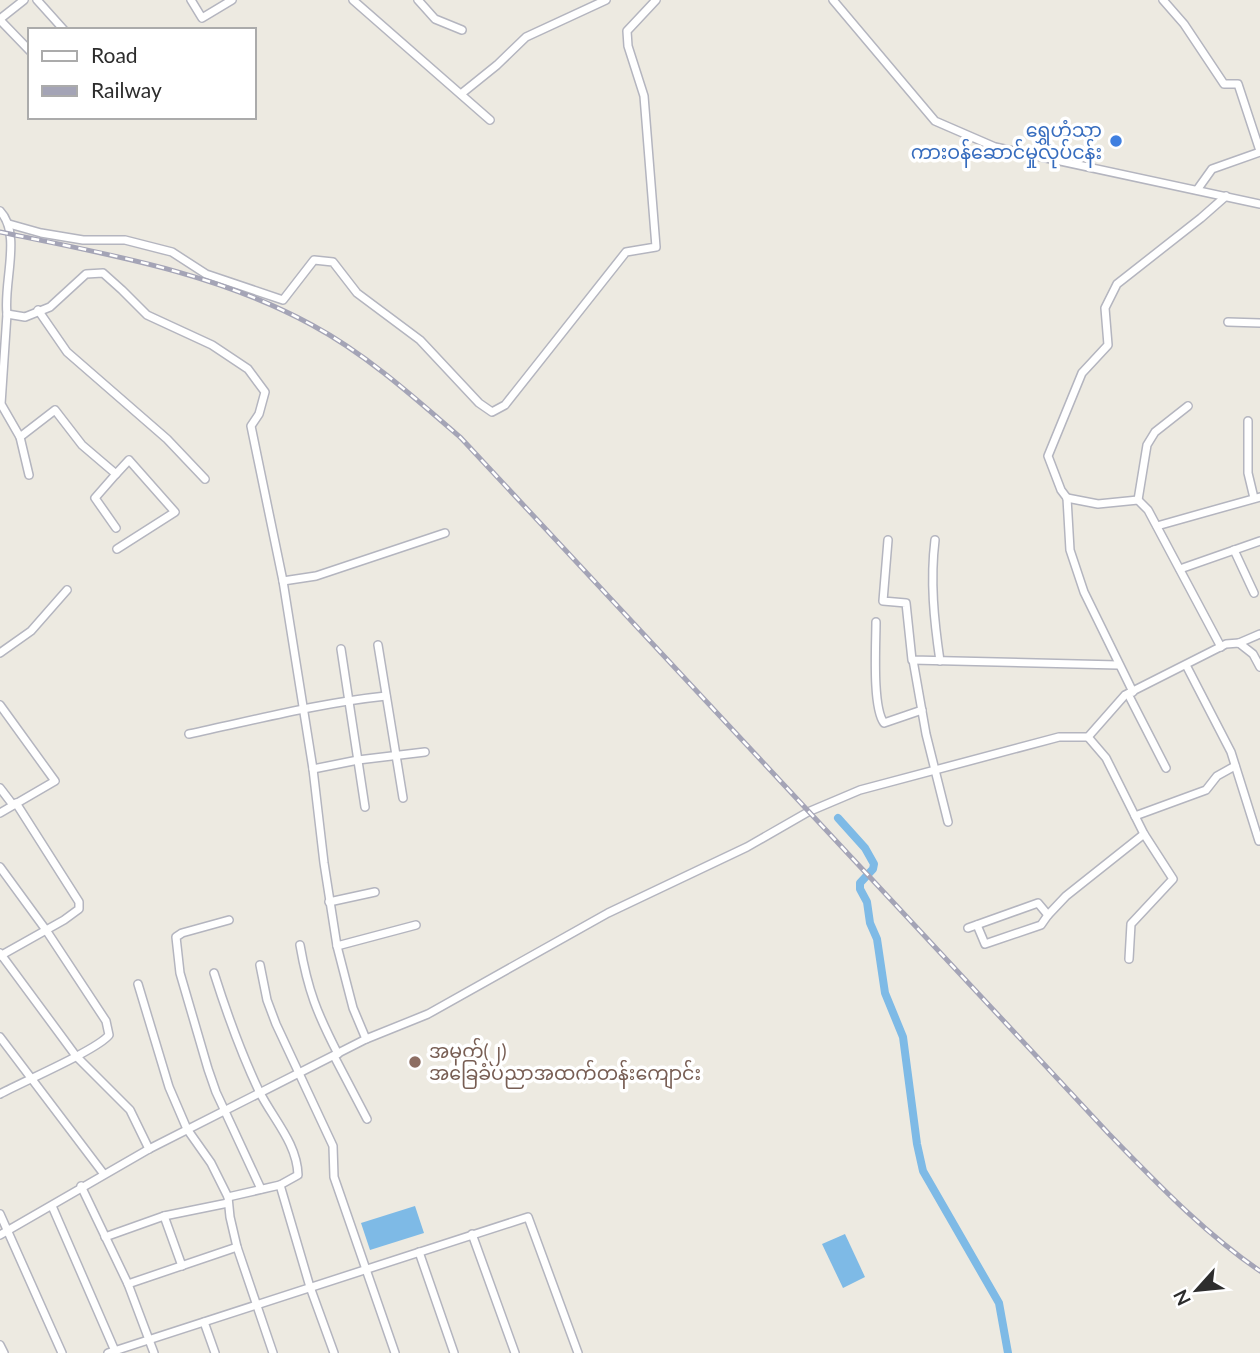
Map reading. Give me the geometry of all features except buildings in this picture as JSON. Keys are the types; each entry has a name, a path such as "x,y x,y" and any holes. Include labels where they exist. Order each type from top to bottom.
{"street":[{"path":"24,0 0,20 28,49"},
{"path":"37,0 62,28"},
{"path":"191,0 202,18 233,0"},
{"path":"353,0 491,120"},
{"path":"418,0 435,19 463,30"},
{"path":"461,94 526,37 606,0"},
{"path":"9,224 83,240 125,240 173,252 205,274 283,300 314,260 333,262 358,293 420,340 479,403 492,412 505,405 626,252 656,247 644,96 628,46 627,31 656,0"},
{"path":"833,0 935,121 995,147 1260,204"},
{"path":"1163,0 1184,24 1224,84 1238,84 1260,152 1212,169 1198,190"},
{"path":"1221,647 1149,510 1138,500 1098,504 1068,498 1061,490 1048,456 1082,373 1108,345 1105,308 1117,284 1226,196"},
{"path":"0,211 9,224 11,247 5,300 7,314 1,404 20,437 29,475"},
{"path":"7,314 24,317 50,307 86,274 103,274 147,315 212,345 248,369 265,392 251,426 283,581 313,769 337,946 353,1009 366,1039"},
{"path":"38,310 67,352 167,439 205,479"},
{"path":"1228,322 1260,323"},
{"path":"1138,500 1147,445 1155,432 1188,406"},
{"path":"20,437 54,410 82,444 116,474"},
{"path":"1157,526 1257,497 1248,473 1248,421"},
{"path":"116,528 95,498 129,460 175,512 117,549"},
{"path":"1068,498 1070,550 1084,592 1166,768"},
{"path":"283,581 316,576 445,533"},
{"path":"888,540 883,601 906,603 922,710 948,822"},
{"path":"935,540 932,571 933,614 940,661"},
{"path":"1180,569 1260,541"},
{"path":"1234,550 1254,593"},
{"path":"0,653 31,631 67,590"},
{"path":"876,622 876,685 881,720 884,723 922,710"},
{"path":"4,1233 103,1173 187,1129 366,1039 428,1014 608,913 747,847 808,812 860,790 1059,737 1088,737 1130,693 1226,644 1239,643 1260,634"},
{"path":"1239,643 1253,654 1260,667"},
{"path":"378,645 403,798"},
{"path":"341,649 365,807"},
{"path":"913,660 1118,665"},
{"path":"1186,664 1231,752 1259,841"},
{"path":"189,734 282,715 302,708 386,696"},
{"path":"0,705 55,781 0,813"},
{"path":"1088,737 1106,758 1144,835 1172,879 1131,924 1129,959"},
{"path":"313,769 358,760 425,752"},
{"path":"1135,816 1206,790 1217,776 1235,766"},
{"path":"0,788 14,804 79,902 79,909 73,914 0,955 76,1056 130,1110 149,1149"},
{"path":"977,925 985,944 1041,925 1066,896 1144,835"},
{"path":"0,867 46,930 106,1021 109,1035 76,1056 0,1094"},
{"path":"329,902 375,892"},
{"path":"968,928 1038,903 1048,915"},
{"path":"229,920 182,933 176,937 176,941 180,973 216,1092 261,1189"},
{"path":"337,946 416,925"},
{"path":"300,945 315,1010 367,1119"},
{"path":"260,965 267,1000 276,1024 333,1146 334,1177 395,1353"},
{"path":"105,1237 164,1216 280,1185 298,1175 296,1158 261,1094 233,1032 214,973"},
{"path":"138,984 169,1087 187,1129 211,1163 228,1200 237,1247 273,1353"},
{"path":"0,1037 103,1173"},
{"path":"280,1185 310,1287 334,1353"},
{"path":"81,1186 128,1284 154,1353"},
{"path":"52,1206 112,1352 528,1217 578,1353"},
{"path":"0,1214 4,1233 62,1353"},
{"path":"164,1216 183,1266"},
{"path":"472,1234 515,1353"},
{"path":"128,1284 237,1247"},
{"path":"419,1252 454,1353"},
{"path":"204,1322 215,1353"},
{"path":"0,1345 4,1353"}],"water":[{"path":"415,1206 424,1233 370,1250 361,1223"},
{"path":"845,1234 865,1277 843,1288 822,1244"}],"waterway":[{"path":"838,818 865,848 874,864 873,869 860,883 860,889 867,902 870,923 877,939 885,993 903,1037 923,1171 999,1303 1008,1353"}],"railway":[{"path":"0,232 159,267 237,291 312,325 371,363 408,392 461,438 1109,1134 1200,1223 1260,1271"}],"place":[{"name":"ရွှေဟံသာ ကားဝန်ဆောင်မှုလုပ်ငန်း","path":"1116,141"},
{"name":"အမှတ်(၂) အခြေခံပညာအထက်တန်းကျောင်း","path":"415,1062"}]}
